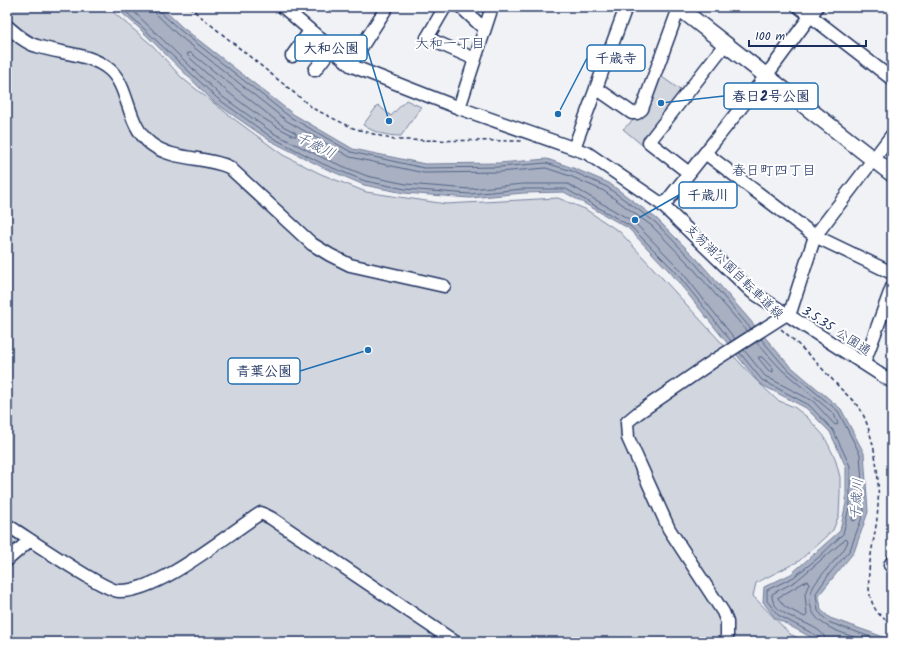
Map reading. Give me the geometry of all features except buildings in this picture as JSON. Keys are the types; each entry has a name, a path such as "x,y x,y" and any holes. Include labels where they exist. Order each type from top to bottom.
{"main road":[{"path":"678,7 892,174"}],"street":[{"name":"3.5.35 公園通","path":"283,7 350,64 459,108 587,153 611,168 663,206 752,292 892,382"},
{"path":"350,64 387,7"},
{"path":"445,7 427,38 475,59"},
{"path":"460,7 478,23 485,27"},
{"path":"459,108 492,7"},
{"path":"574,148 626,7"},
{"path":"596,88 632,113 637,113 642,109 678,7"},
{"path":"799,7 813,11 892,79"},
{"path":"663,206 766,76 813,11"},
{"path":"7,26 36,46 97,61 110,70 122,90 131,117 141,135 151,144 166,152 219,163 229,168 312,244 350,265 444,286"},
{"path":"292,56 310,31"},
{"path":"689,173 648,142 726,43"},
{"path":"315,70 331,49"},
{"path":"727,642 727,622 724,612 669,529 628,438 628,422 638,413 715,360 791,310 815,236 892,135"},
{"path":"705,153 815,236 892,273"},
{"path":"864,363 892,287"},
{"path":"7,525 96,582 118,591 140,588 179,570 261,513 278,522 455,642"},
{"path":"7,560 30,540"},
{"path":"892,562 890,565 892,566"}],"path":[{"path":"189,7 314,109 353,128 394,140 529,141"},
{"name":"支笏湖公園自転車道線","path":"771,323 831,377 860,409 870,433 877,468 877,517 868,572 868,583 872,604 878,614 892,623"}],"shaded area":[{"path":"7,7 107,7 153,46 182,78 283,155 321,174 366,192 446,204 558,198 585,209 620,232 752,376 777,400 794,407 807,417 824,436 835,458 840,477 840,495 839,515 833,530 799,561 756,583 753,596 790,634 806,642 7,642"},
{"path":"658,74 683,92 642,145 623,129 642,113"},
{"path":"406,100 421,107 401,136 381,134 363,125 378,105 391,116"}],"water":[{"path":"115,7 161,7 182,27 293,114 353,149 425,164 499,163 547,159 609,183 657,219 697,259 788,364 841,409 864,453 868,512 854,552 819,595 821,610 830,618 892,640 892,642 820,642 775,618 763,602 764,587 791,574 840,531 846,503 846,467 830,432 806,408 760,384 671,273 628,228 564,192 523,193 470,198 404,193 364,185 322,167 269,140 214,102 137,26"}],"place":[{"name":"春日2号公園","path":"661,103"},
{"name":"千歳寺","path":"558,114"},
{"name":"大和公園","path":"389,121"},
{"name":"千歳川","path":"635,220"},
{"name":"青葉公園","path":"368,350"}],"district":[{"name":"大和一丁目","path":"450,43"},
{"name":"春日町四丁目","path":"774,170"}]}
